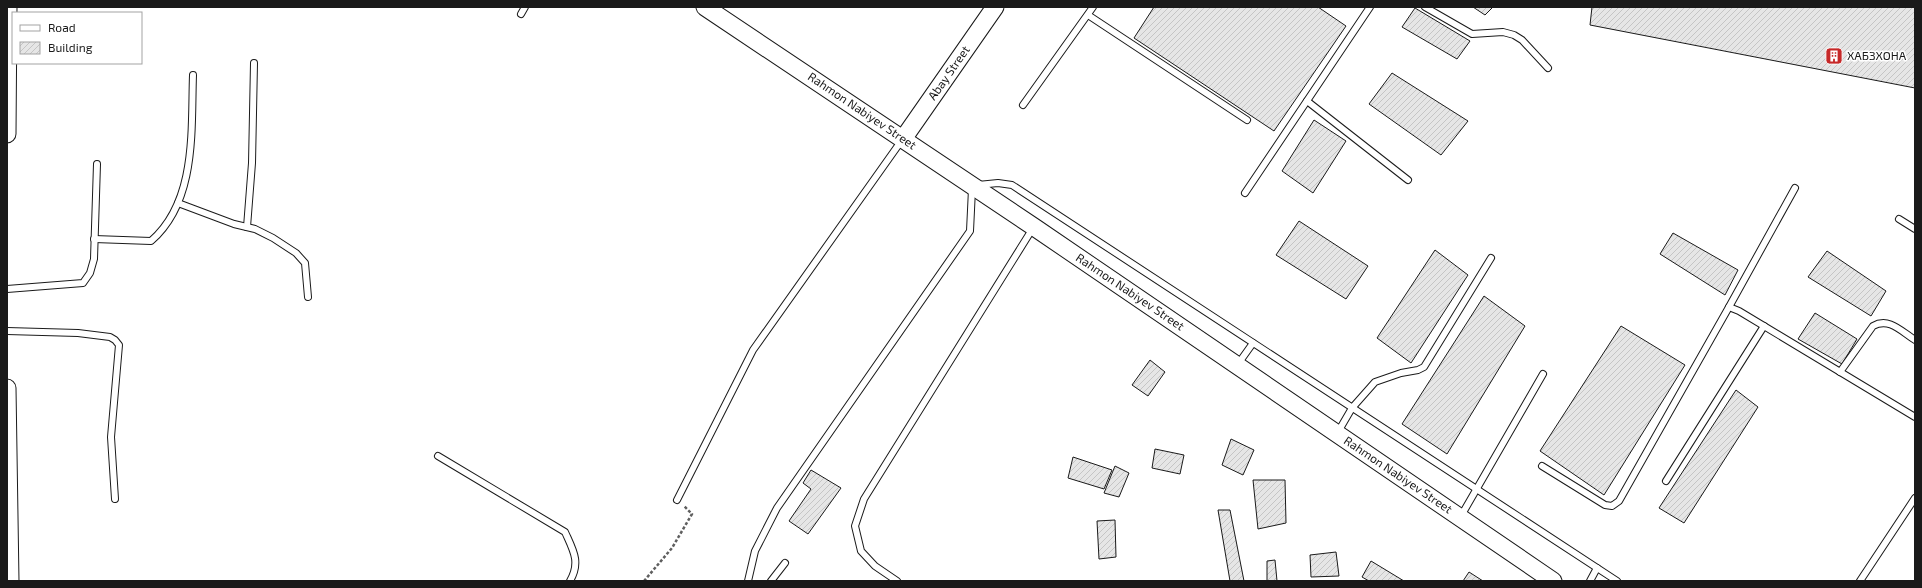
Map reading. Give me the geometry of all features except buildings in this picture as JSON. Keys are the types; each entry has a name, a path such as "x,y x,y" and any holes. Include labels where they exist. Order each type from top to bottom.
{"main road":[{"path":"7,134 8,7"},
{"name":"Rahmon Nabiyev Street","path":"705,7 1034,227 1553,581"},
{"name":"Abay Street","path":"903,139 995,7"},
{"path":"7,388 10,581"}],"lane":[{"path":"521,14 525,7"},
{"path":"1023,105 1094,7"},
{"path":"1245,193 1370,7"},
{"path":"1424,7 1472,34 1503,32 1514,35 1522,40 1548,68"},
{"path":"1088,15 1247,120"},
{"path":"247,227 252,163 254,63"},
{"path":"94,239 151,241 162,231 178,203 183,190 190,152 193,75"},
{"path":"1307,101 1408,180"},
{"path":"677,500 753,350 903,139"},
{"path":"7,289 83,284 90,273 94,259 97,164"},
{"path":"748,581 755,551 777,508 970,231 973,186 998,183 1012,185 1617,581"},
{"path":"1542,466 1605,505 1612,506 1619,501 1795,188"},
{"path":"178,203 247,227 273,238 296,253 305,263 308,297"},
{"path":"1899,219 1915,229"},
{"path":"898,581 875,566 861,551 855,526 864,499 1034,227"},
{"path":"1337,434 1352,408 1375,382 1401,372 1418,370 1424,367 1491,258"},
{"path":"1729,307 1764,326 1915,417"},
{"path":"1840,372 1873,326 1880,322 1889,323 1915,340"},
{"path":"1666,480 1764,326"},
{"path":"7,331 78,333 110,337 119,345 111,437 115,499"},
{"path":"1237,365 1253,343"},
{"path":"1460,518 1543,374"},
{"path":"438,456 565,532 576,554 574,574 570,581"},
{"path":"1860,581 1915,498"},
{"path":"771,581 784,563"},
{"path":"1590,581 1597,568"}],"path":[{"path":"644,581 672,548 692,514 677,500"}],"place":[{"name":"ХАБЗХОНА","path":"1834,56"}]}
